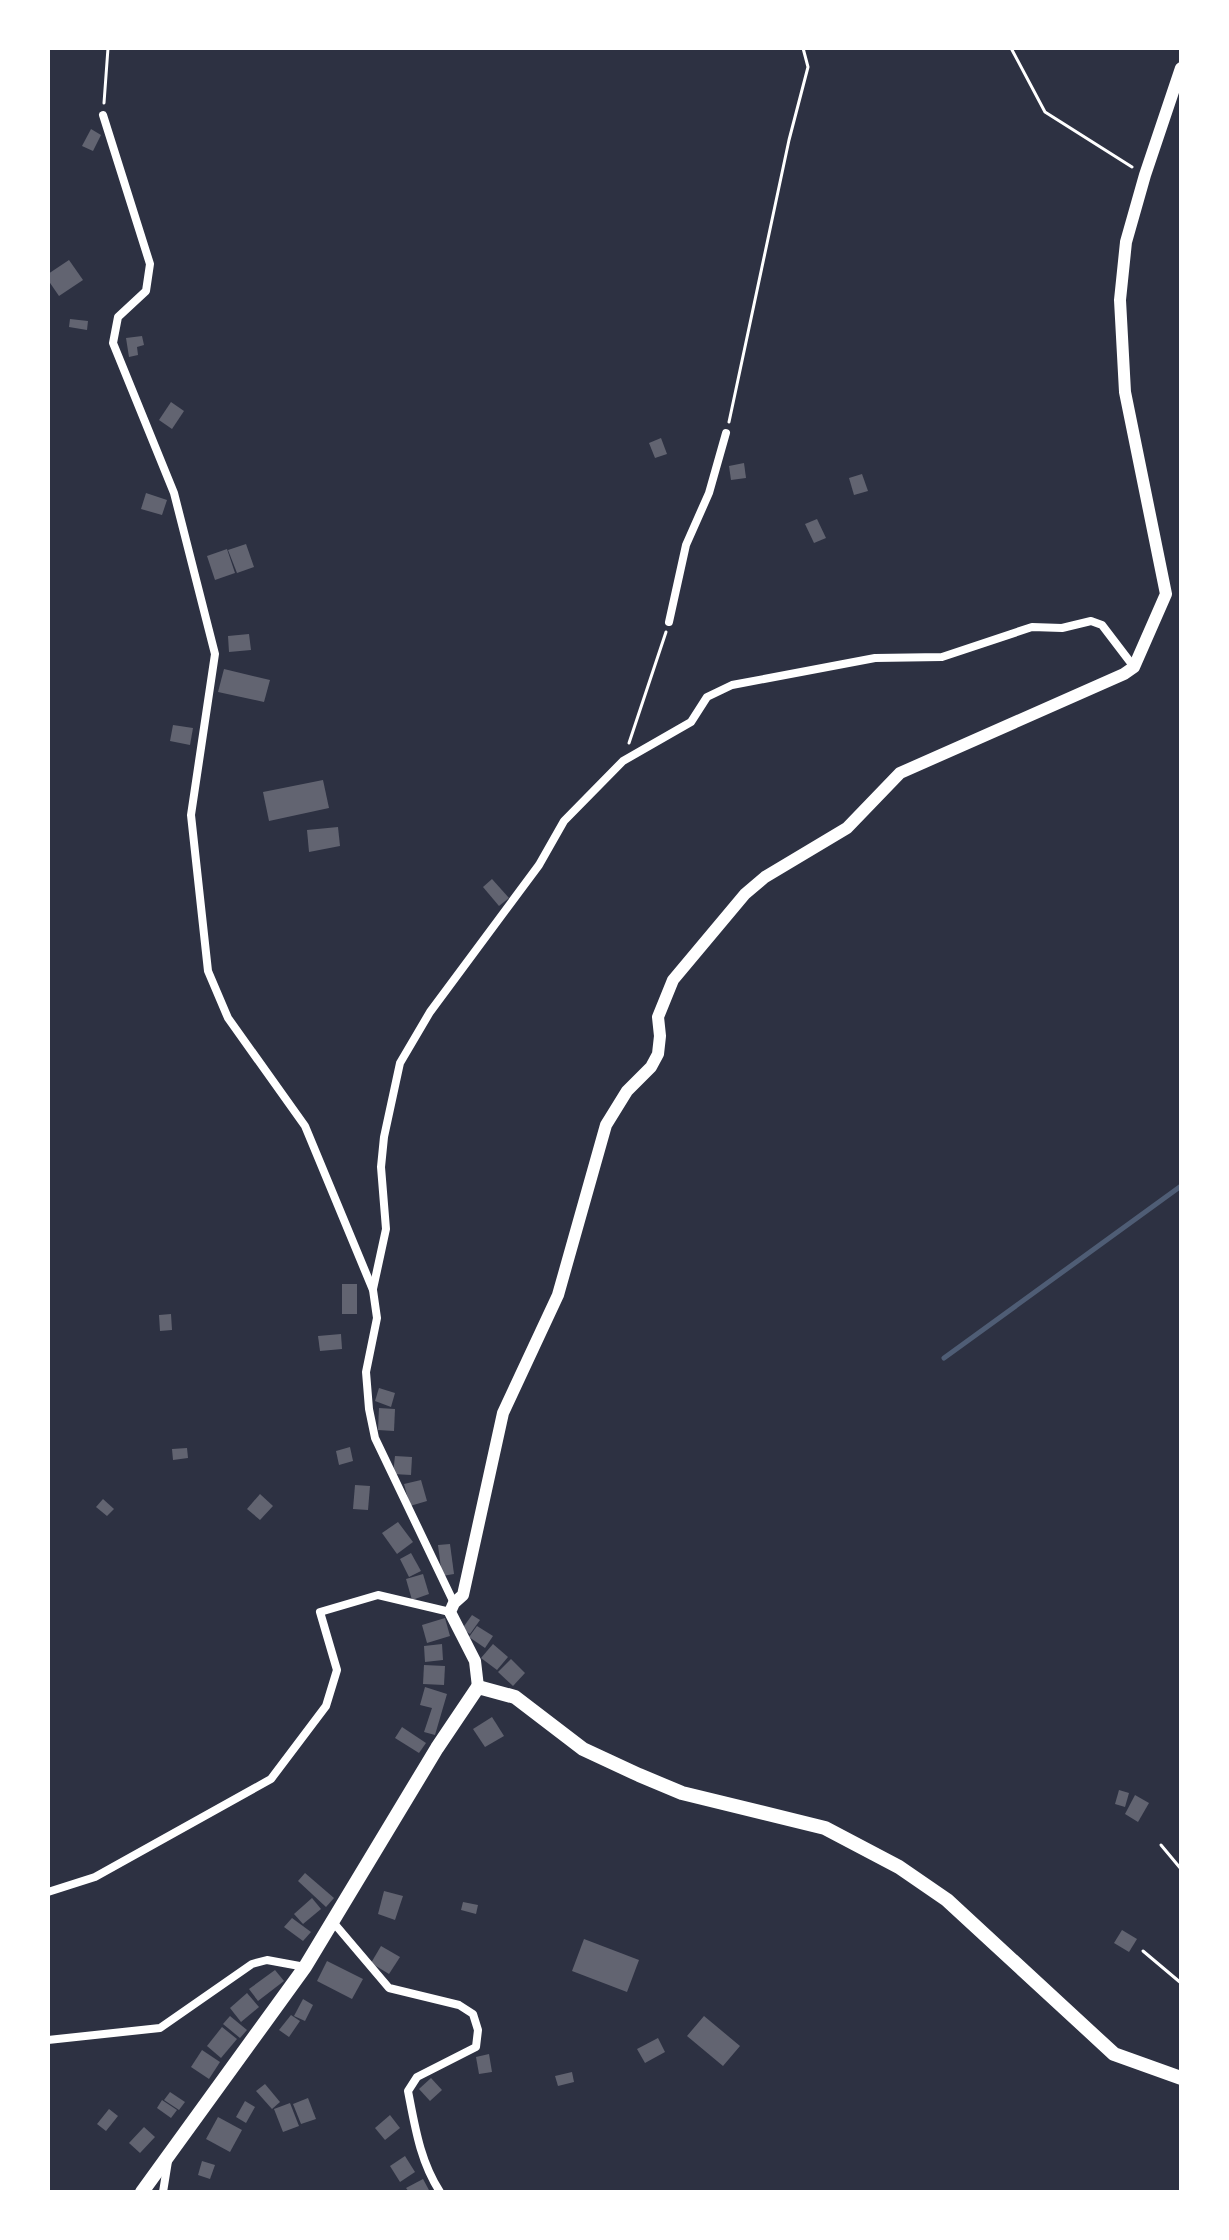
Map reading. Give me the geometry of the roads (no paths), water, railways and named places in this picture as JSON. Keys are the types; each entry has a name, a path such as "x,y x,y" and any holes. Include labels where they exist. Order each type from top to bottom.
{"main road":[{"path":"142,2192 305,1967 437,1748 478,1687 515,1697 583,1749 639,1775 682,1793 825,1828 899,1867 947,1900 1114,2054 1181,2078"}],"street":[{"path":"452,1607 463,1595 503,1413 545,1329 558,1295 606,1125 627,1091 651,1067 658,1054 658,1017 673,980 745,894 765,877 847,828 900,773 1134,667 1166,594 1125,392 1120,300 1126,242 1181,68"},
{"path":"103,115 150,264 146,291 118,317 113,343 174,493 215,654 191,815 208,971 228,1018 305,1126 373,1290 377,1318 366,1372 375,1438 475,1661 478,1687"},
{"path":"669,622 686,545 709,493 726,433"},
{"path":"373,1290 386,1229 381,1167 384,1137 400,1063 430,1012 539,865 564,821 623,761 691,722 707,697 732,685 875,658 942,657 1032,627 1062,628 1091,621 1102,625 1134,667"},
{"path":"48,1892 95,1877 271,1779 326,1706 334,1682 337,1670 320,1612 378,1595 452,1607"},
{"path":"333,1922 389,1988 459,2005 473,2014 478,2030 476,2047 417,2077 408,2091 427,2172 440,2192"},
{"path":"48,2040 160,2028 252,1964 267,1960 305,1967"},
{"path":"163,2192 168,2156"}],"waterway":[{"path":"944,1358 1181,1186"}]}
